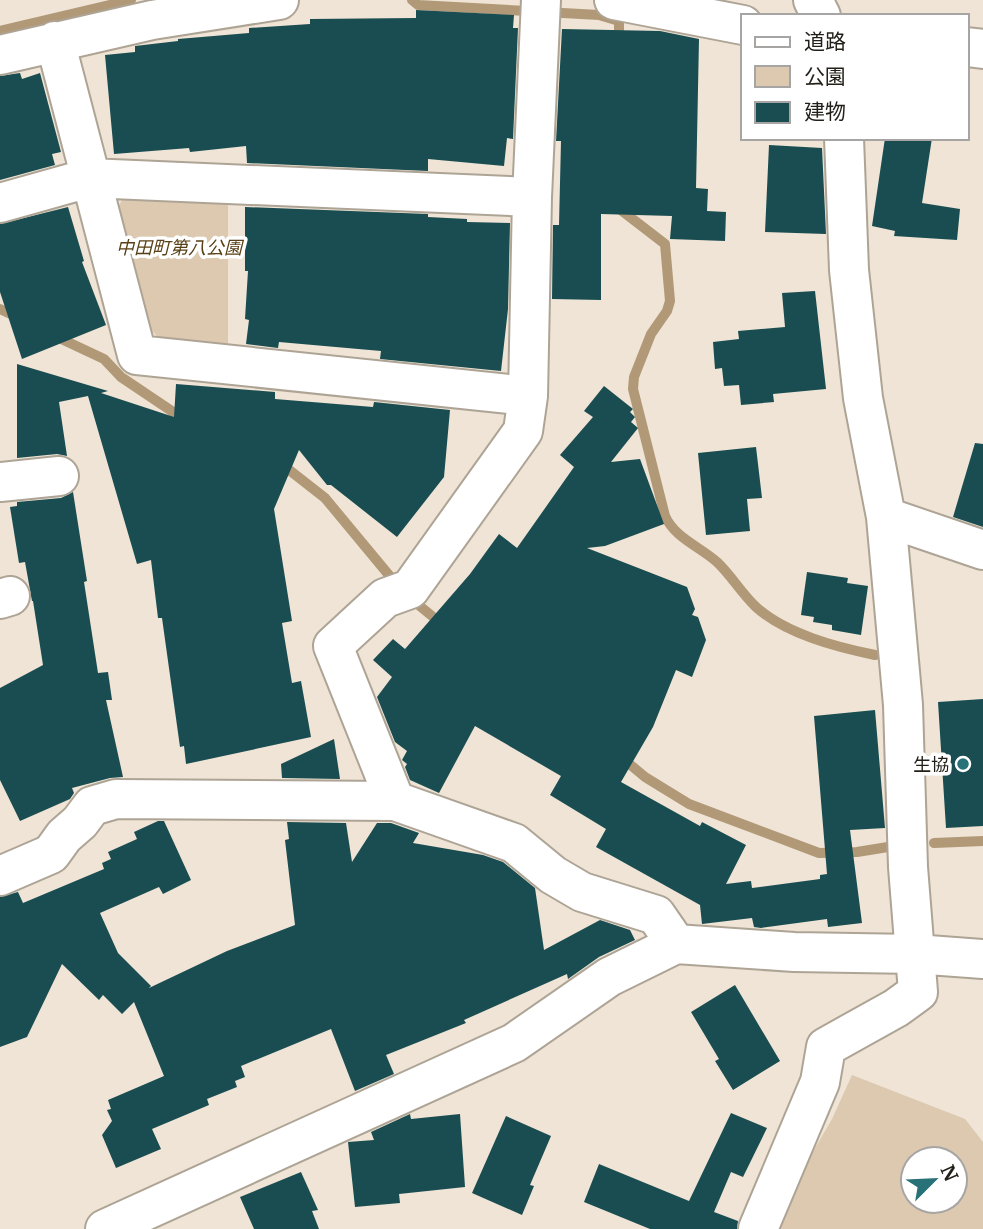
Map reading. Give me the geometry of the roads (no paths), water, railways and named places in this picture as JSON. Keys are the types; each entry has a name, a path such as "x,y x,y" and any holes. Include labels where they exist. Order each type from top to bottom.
{"street":[{"path":"0,55 55,41 151,10 279,0"},
{"path":"394,801 333,646 385,598 410,589 523,431 528,396 541,0"},
{"path":"614,0 741,25"},
{"path":"55,41 137,355 528,396"},
{"path":"758,1229 820,1082 826,1048 896,1008 918,992 908,867 902,705 886,517 863,398 849,270 844,140"},
{"path":"0,203 89,178 533,197"},
{"path":"0,482 59,476"},
{"path":"886,517 983,550"},
{"path":"0,876 51,854 93,806 116,799 394,801 514,843 553,875 582,892 656,915 676,944"},
{"path":"104,1229 514,1043 610,977 676,944 794,952 915,954 983,959"}],"waterway":[{"path":"0,31 131,0"},
{"path":"412,0 418,5 599,15 619,21 619,44"},
{"path":"617,207 665,244 670,301 667,311 651,334 634,377 633,389 669,524 717,562 756,607 782,625 812,638 875,655"},
{"path":"0,309 19,318"},
{"path":"55,336 104,359 121,377 185,420"},
{"path":"279,462 325,498 398,586"},
{"path":"410,598 443,625"},
{"path":"621,757 645,777 689,804 819,853 857,852 888,847"},
{"path":"934,843 983,841"}],"place":[{"name":"生協","path":"963,764"}],"park label":[{"name":"中田町第八公園","path":"179,247"}]}
